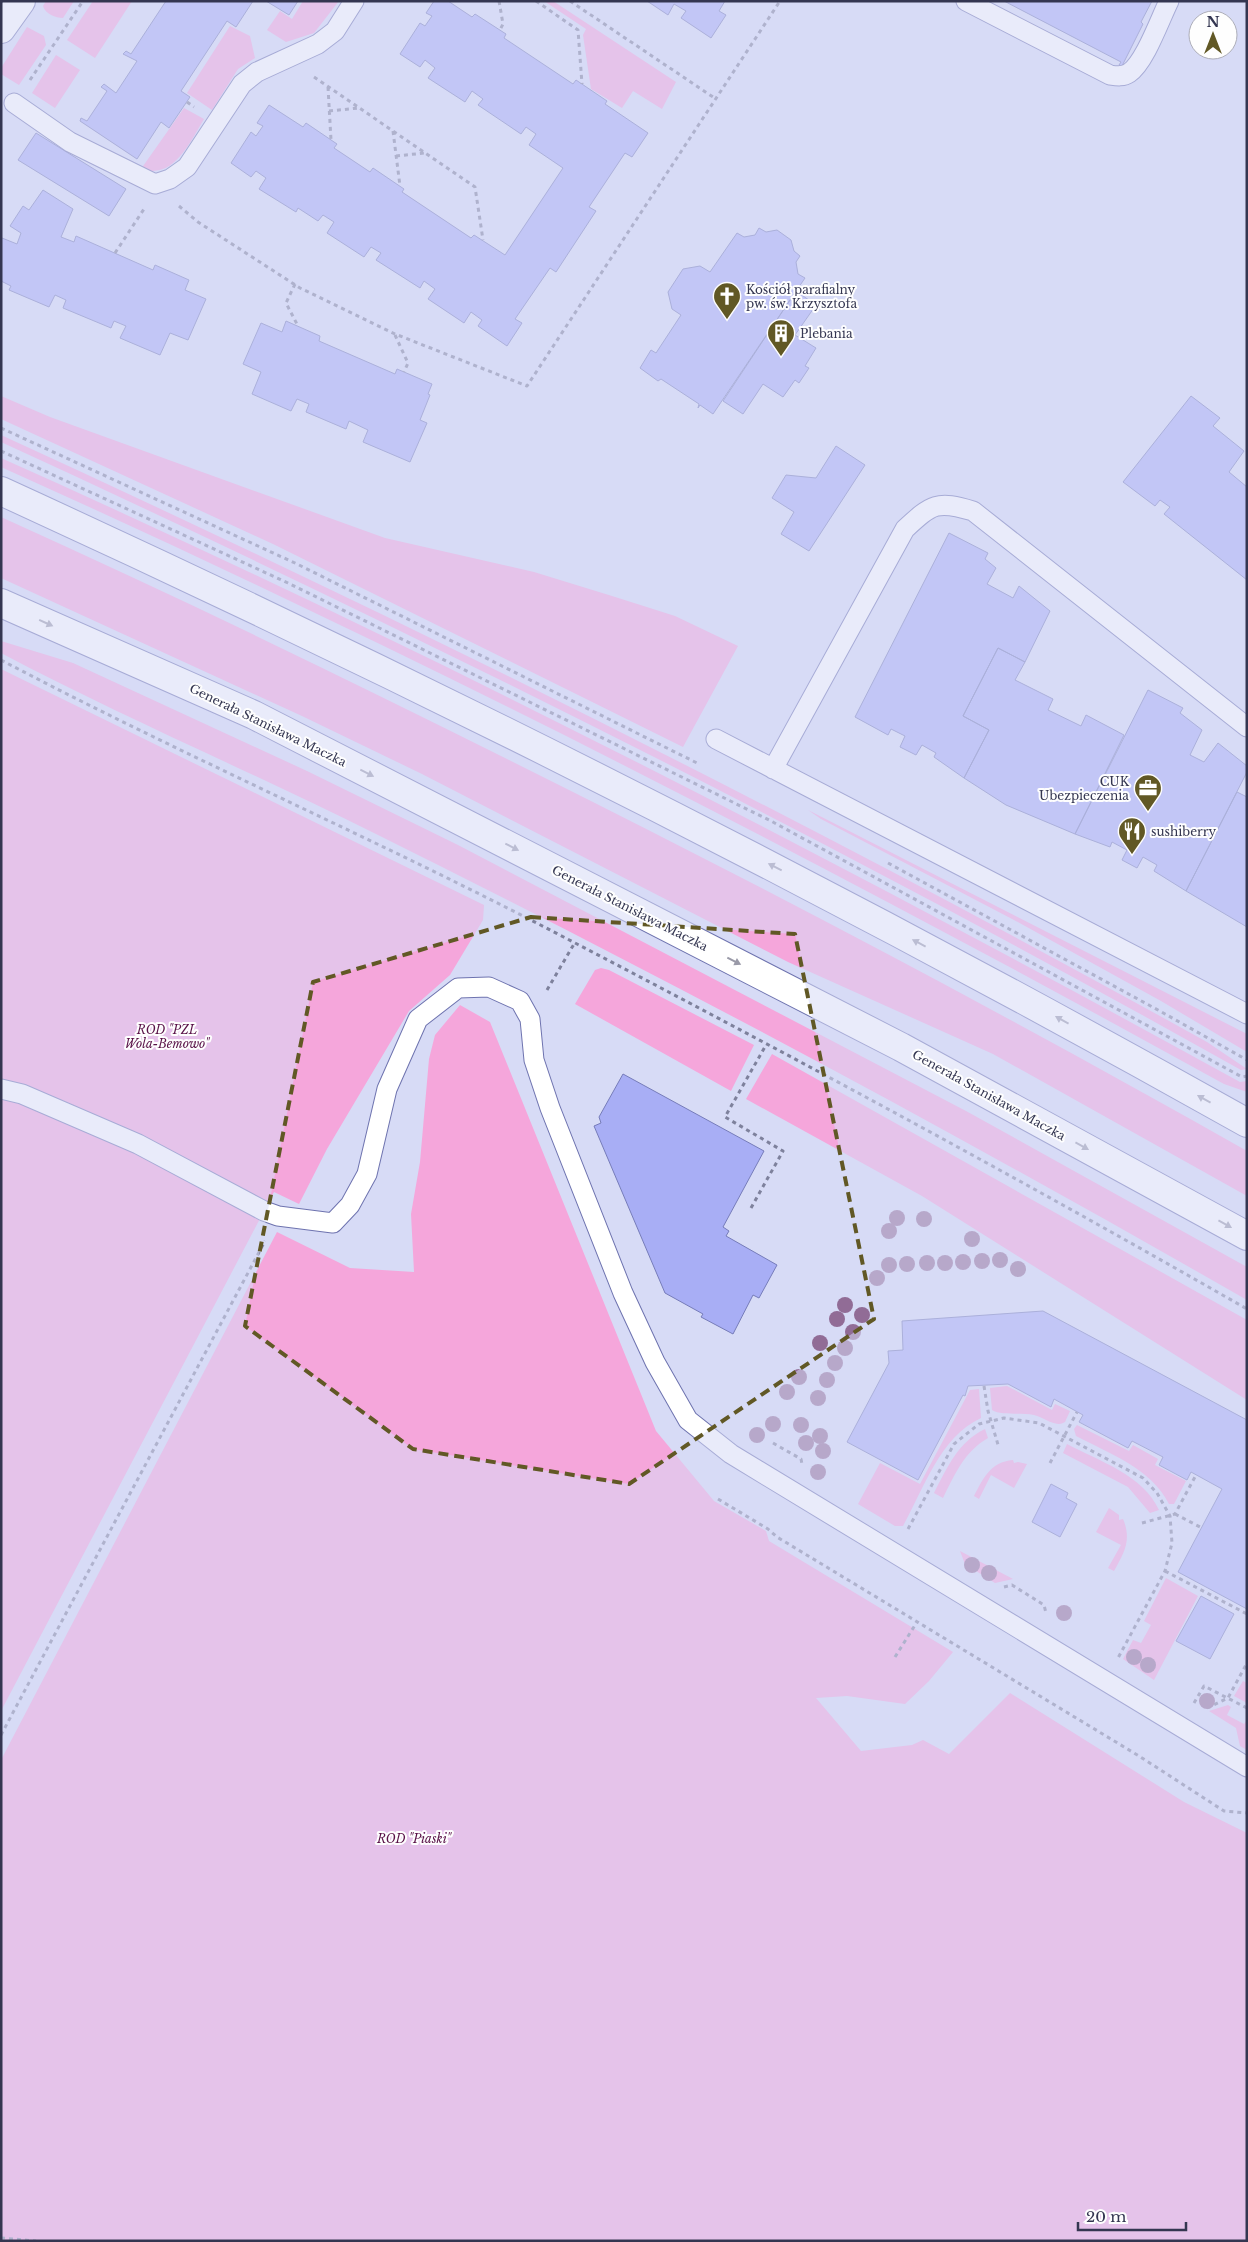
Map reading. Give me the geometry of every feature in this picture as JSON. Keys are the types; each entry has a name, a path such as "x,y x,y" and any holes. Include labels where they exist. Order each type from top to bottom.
{"main road":[{"path":"1,29 20,1"},
{"path":"1,491 319,640 666,812 1031,1003 1247,1123"},
{"name":"Generała Stanisława Maczka","path":"1,603 263,720 901,1047 1247,1236"}],"lane":[{"path":"14,104 70,142 157,186 187,167 242,84 257,72 318,44 335,31 354,1"},
{"path":"966,1 1110,75 1119,76 1128,74 1139,62 1170,1"},
{"path":"773,769 905,529 926,510 947,504 973,511 1247,727"},
{"path":"716,740 1247,1014"},
{"path":"1,1089 22,1094 138,1144 278,1216 333,1223 350,1205 367,1174 387,1089 418,1018 458,988 489,987 520,1001 530,1018 534,1060 553,1117 632,1313 655,1362 688,1420 731,1454 1247,1767"}],"path":[{"path":"14,104 83,1"},
{"path":"500,1 503,24 500,30"},
{"path":"536,1 578,30 582,84"},
{"path":"570,1 716,99"},
{"path":"114,253 157,186 198,222 295,284 395,334 527,386 780,1"},
{"path":"286,58 475,187 483,240"},
{"path":"328,87 331,140"},
{"path":"330,111 359,108"},
{"path":"393,130 400,186"},
{"path":"396,156 426,153"},
{"path":"295,284 286,304 298,326"},
{"path":"395,334 408,363 404,372"},
{"path":"1,428 295,563 701,765"},
{"path":"1,660 83,703 491,901 574,944 1059,1201 1247,1309"},
{"path":"883,860 1247,1060"},
{"path":"530,1018 574,944"},
{"path":"751,1208 783,1152 725,1117 766,1046"},
{"path":"1,1735 278,1216"},
{"path":"984,1386 988,1411 999,1448"},
{"path":"1050,1463 1077,1412"},
{"path":"906,1531 954,1444 980,1424 1004,1418 1024,1419 1039,1423 1143,1478 1157,1493 1170,1516 1172,1543 1165,1571 1117,1660"},
{"path":"1142,1523 1175,1514 1196,1475"},
{"path":"718,1499 768,1529 777,1537 1139,1756 1224,1811 1245,1813 1247,1807"},
{"path":"1175,1514 1202,1528"},
{"path":"1165,1571 1247,1614"},
{"path":"895,1658 917,1622"},
{"path":"1247,1663 1228,1698 1208,1708 1192,1708 1204,1686 1228,1698 1247,1708"},
{"path":"1,2238 36,2241"}],"highlighted area":[{"path":"531,917 795,934 874,1319 629,1484 413,1449 245,1326 313,982"}],"green space":[{"path":"46,1 74,1 63,18 54,16 44,9 43,6"},
{"path":"93,1 132,1 95,58 67,40"},
{"path":"303,1 339,1 314,33 286,42 267,30 280,11 292,19"},
{"path":"544,1 553,1 676,82 662,109 633,91 622,108 591,89 583,35 586,29"},
{"path":"230,26 250,36 255,58 238,69 212,110 187,93"},
{"path":"27,27 44,36 46,45 19,85 1,74 1,68"},
{"path":"56,55 80,70 55,108 32,93"},
{"path":"184,108 204,119 187,148 172,164 163,169 153,171 141,169"},
{"path":"1,396 50,417 385,538 534,572 675,616 738,646 683,747 273,544 1,419"},
{"path":"1,435 307,578 760,803 1059,961 1207,1042 1247,1069 1241,1070 936,903 628,744 316,590 1,442"},
{"path":"1,458 316,604 627,757 935,917 1240,1082 1247,1081 1247,1092 1224,1084 923,921 619,763 312,611 1,467"},
{"path":"1,517 401,706 713,863 981,1004 1247,1151 1247,1196 993,1054 788,962 422,774 302,716 1,578"},
{"path":"1,641 73,663 307,771 458,845 966,1111 1247,1267 1247,1300 924,1119 706,1002 376,834 94,700 1,653"},
{"name":"ROD \"PZL Wola-Bemowo\"","path":"1,669 484,905 483,920 450,975 409,1011 327,1149 299,1204 274,1192 1,1711"},
{"path":"808,810 1247,1034 1247,1052 1161,1001 1014,920 821,819"},
{"path":"601,968 609,970 754,1045 731,1091 575,1004 595,970"},
{"name":"ROD \"Piaski\"","path":"460,1005 490,1022 656,1431 714,1501 766,1531 769,1541 953,1652 929,1681 905,1704 847,1696 816,1698 861,1751 912,1745 923,1740 949,1754 1010,1693 1184,1802 1247,1833 1247,2241 1,2241 1,1760 277,1232 350,1268 414,1272 411,1214 420,1162 429,1059 435,1035"},
{"path":"772,1054 1247,1320 1247,1400 922,1196 746,1099"},
{"path":"1007,1386 1052,1410 1055,1404 1070,1411 1065,1422 1058,1424 1034,1415 1001,1413 992,1410 990,1388"},
{"path":"979,1389 981,1418 954,1438 944,1451 934,1465 903,1526 895,1526 858,1504 880,1463 920,1484 970,1390"},
{"path":"1077,1425 1129,1451 1133,1445 1158,1459 1155,1465 1186,1481 1174,1504 1169,1504 1161,1491 1141,1471 1076,1436 1074,1429"},
{"path":"985,1429 988,1438 966,1457 943,1498 934,1493 960,1448"},
{"path":"1067,1444 1106,1463 1131,1478 1152,1498 1159,1510 1150,1513 1128,1487 1063,1453"},
{"path":"1013,1460 1014,1463 1027,1464 1014,1488 991,1475 979,1499 974,1496 988,1472 998,1464"},
{"path":"1109,1508 1119,1515 1119,1520 1123,1519 1127,1533 1124,1552 1114,1571 1108,1568 1121,1545 1096,1532"},
{"path":"960,1551 1013,1579 995,1583 965,1564"},
{"path":"1166,1578 1198,1596 1154,1680 1123,1659 1133,1640 1141,1643 1151,1625 1144,1621"},
{"path":"1243,1681 1247,1683 1247,1703 1234,1696"},
{"path":"1228,1705 1231,1707 1227,1715 1244,1724 1247,1720 1247,1750 1240,1746 1236,1728 1209,1711"}],"building":[{"path":"166,1 253,1 236,27 227,21 181,91 190,97 169,128 161,122 137,159 80,121 81,118 87,121 107,91 101,87 104,84 116,93 137,61 123,54 126,51 131,54"},
{"path":"266,1 298,1 289,15"},
{"path":"434,1 448,1 472,17 475,14 506,34 504,38 573,84 576,80 607,101 605,104 648,133 632,157 625,153 589,207 596,211 556,272 550,268 515,319 522,323 507,346 478,326 482,320 471,312 464,323 428,299 435,289 424,281 420,288 376,260 381,253 371,247 364,257 327,233 334,222 323,215 318,221 298,208 296,212 259,189 266,178 256,171 251,177 231,163 251,132 256,136 263,126 257,123 269,105 303,127 306,123 337,144 334,148 370,172 373,168 404,189 402,192 471,238 474,235 505,255 563,168 529,145 536,134 526,127 521,134 478,105 483,99 472,91 465,102 428,78 435,68 425,60 420,67 400,54 420,23 425,26 432,16 426,13"},
{"path":"647,1 725,1 719,11 726,15 711,38 681,18 686,11 674,4 668,15"},
{"path":"1004,1 1152,1 1122,66 1119,65 1121,62"},
{"path":"36,133 126,189 109,216 18,160"},
{"path":"43,190 73,209 61,237 74,242 76,236 153,270 155,265 189,280 185,290 206,299 188,340 170,333 160,355 120,338 126,326 114,321 111,328 63,308 66,300 55,295 49,307 9,290 11,286 1,281 1,240 2,238 17,244 21,233 10,226 23,206 29,210"},
{"name":"Kościół parafialny pw. św. Krzysztofa","path":"759,228 766,232 777,230 791,240 794,251 800,256 796,262 798,274 805,278 713,414 700,405 698,408 699,404 661,379 658,381 640,368 651,350 656,353 681,315 672,309 668,292 683,269 700,266 710,272 737,233 744,237 755,235"},
{"name":"Plebania","path":"796,291 816,305 795,335 816,348 805,366 809,368 799,383 795,380 783,397 763,384 743,414 723,401"},
{"path":"286,321 320,336 319,341 395,374 397,369 432,384 428,394 430,395 420,420 427,423 410,462 363,442 368,430 349,421 346,429 306,412 309,404 297,399 291,411 252,394 261,372 243,364 261,323 282,332"},
{"path":"1191,396 1220,418 1213,426 1244,451 1229,472 1247,487 1247,580 1164,514 1170,507 1160,500 1155,506 1123,482"},
{"path":"836,446 865,465 809,551 781,534 794,512 772,498 786,475 816,478"},
{"path":"949,533 988,553 985,559 996,568 987,584 1013,598 1019,586 1050,611 1025,662 998,648 963,716 989,730 964,778 934,757 936,753 922,745 916,755 900,747 905,736 891,729 888,735 855,717"},
{"path":"998,648 1025,662 1015,680 1053,699 1048,710 1081,726 1086,715 1124,735 1075,834 1006,805 964,778 989,730 963,716"},
{"path":"1148,690 1183,708 1180,713 1202,730 1190,755 1204,762 1218,743 1247,766 1247,772 1186,891 1154,871 1157,865 1143,857 1137,868 1122,860 1127,850 1112,842 1110,847 1075,834"},
{"path":"1237,792 1247,797 1247,927 1186,891"},
{"path":"623,1074 764,1151 723,1227 729,1231 726,1236 777,1265 759,1298 753,1295 733,1334 701,1317 703,1314 665,1293 594,1126 601,1123 599,1117"},
{"path":"1043,1311 1247,1420 1247,1609 1178,1572 1222,1489 1191,1472 1187,1480 1159,1465 1163,1457 1132,1441 1128,1448 1079,1422 1083,1415 1054,1399 1051,1407 1008,1384 968,1386 965,1396 963,1395 918,1480 847,1442 889,1363 888,1351 903,1350 902,1321"},
{"path":"1051,1484 1068,1493 1066,1498 1077,1504 1060,1537 1032,1522"},
{"path":"1201,1596 1234,1614 1210,1659 1176,1641"}],"place":[{"name":"Kościół parafialny pw. św. Krzysztofa","path":"727,320"},
{"name":"Plebania","path":"781,357"},
{"name":"CUK Ubezpieczenia","path":"1148,812"},
{"name":"sushiberry","path":"1132,855"}]}
